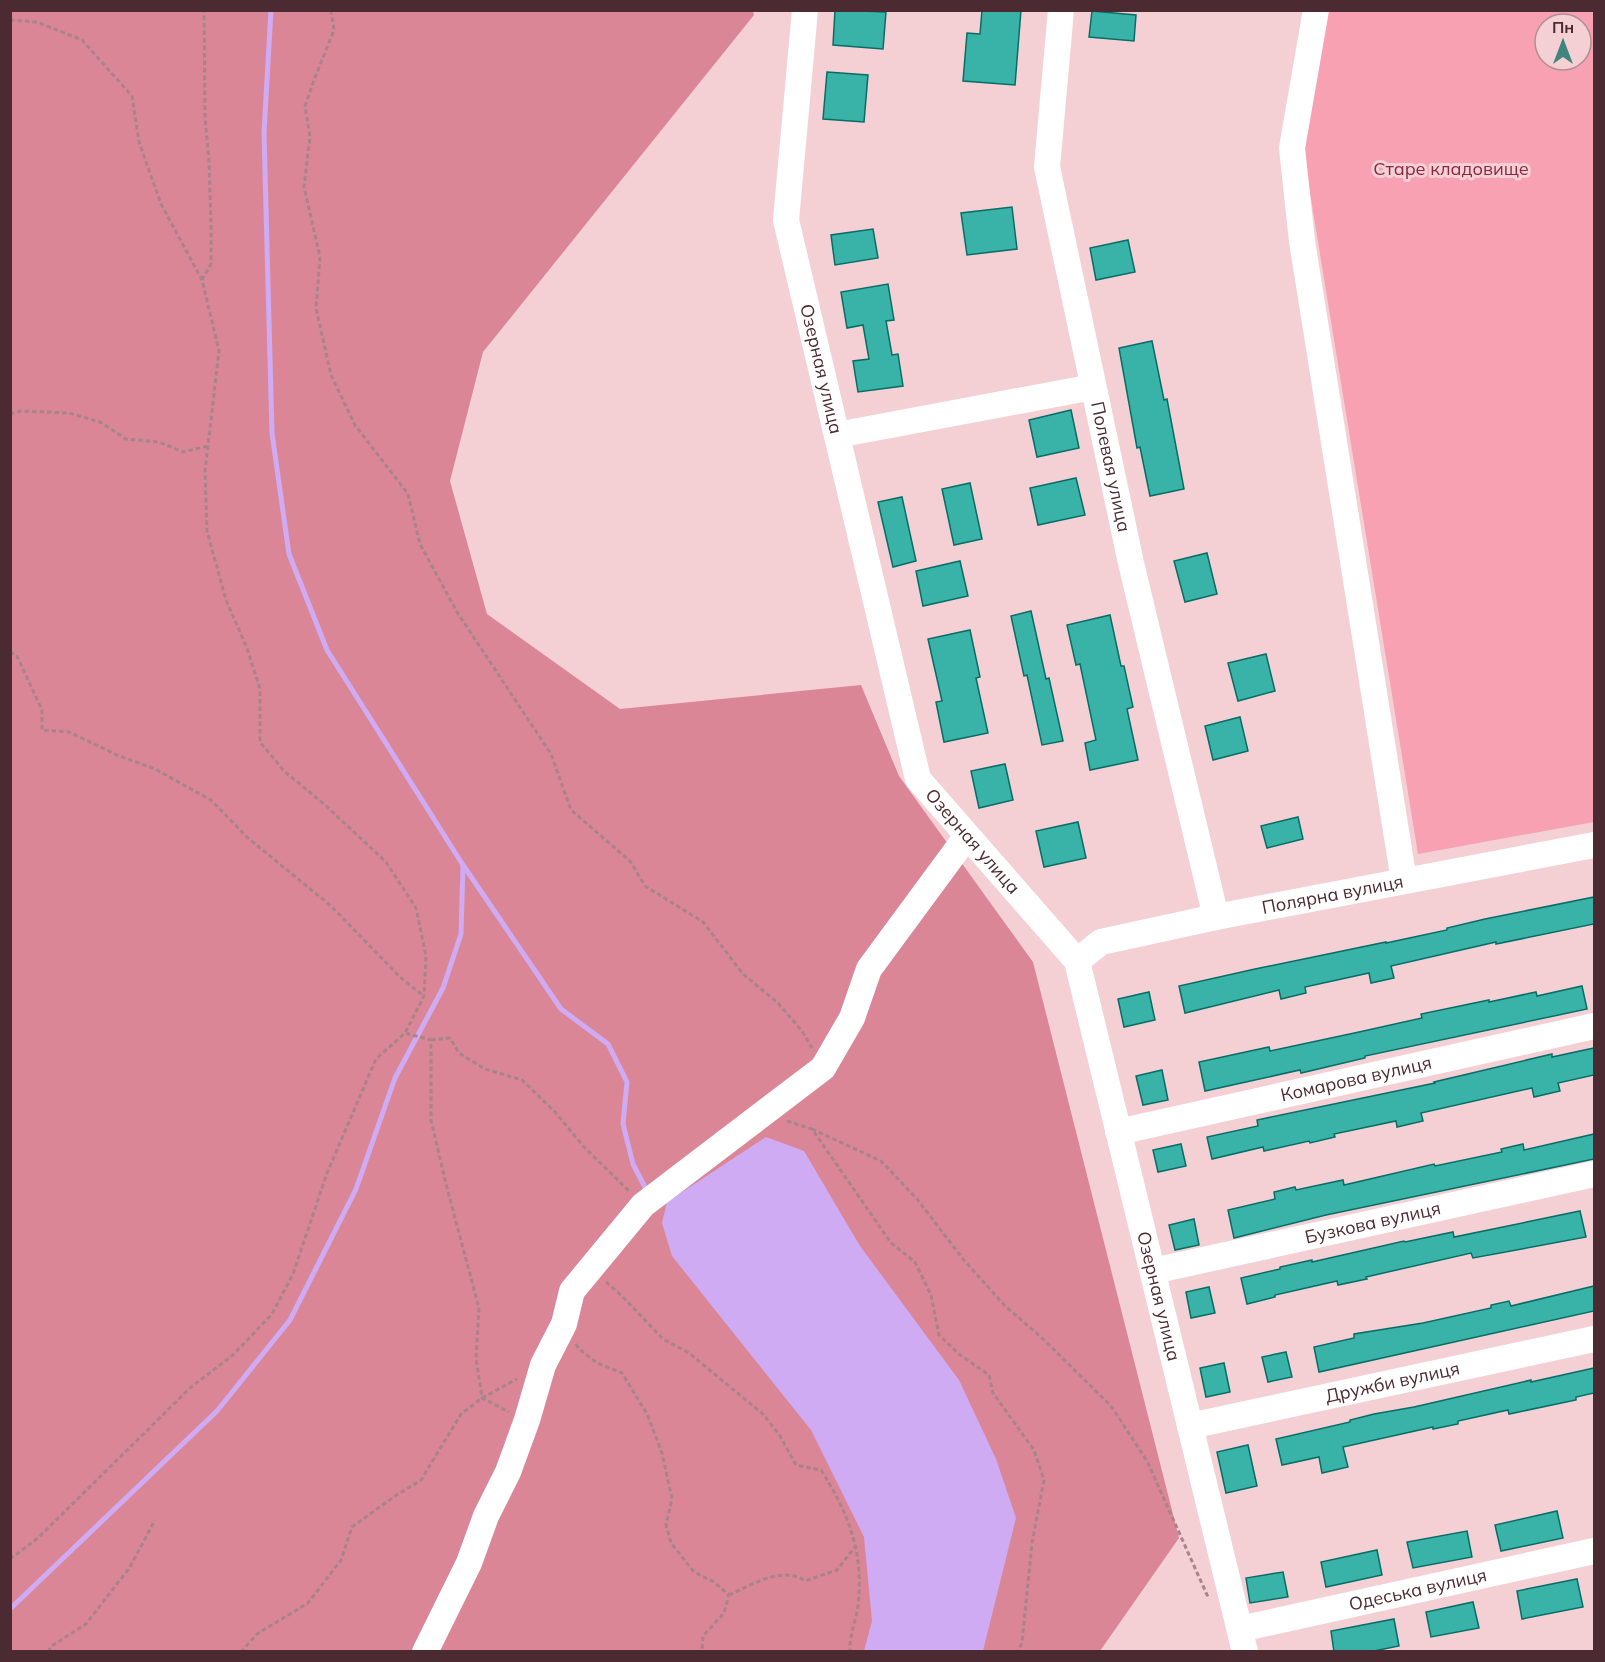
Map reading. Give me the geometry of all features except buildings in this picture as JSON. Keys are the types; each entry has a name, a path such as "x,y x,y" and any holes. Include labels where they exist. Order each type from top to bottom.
{"street":[{"name":"Озерная улица","path":"805,10 786,220 918,779 1077,961 1242,1640"},
{"name":"Полевая улица","path":"1061,10 1047,167 1131,563 1216,917"},
{"path":"1316,10 1292,148 1304,252 1404,881"},
{"path":"837,435 1093,387"},
{"path":"425,1652 469,1563 486,1516 508,1472 527,1420 543,1365 564,1324 572,1291 643,1205 823,1068 852,1018 868,969 967,836"},
{"name":"Полярна вулиця","path":"1077,961 1101,942 1216,917 1594,845"},
{"name":"Комарова вулиця","path":"1118,1131 1594,1026"},
{"name":"Бузкова вулиця","path":"1153,1271 1594,1174"},
{"name":"Дружби вулиця","path":"1190,1426 1594,1340"},
{"name":"Одеська вулиця","path":"1242,1640 1594,1551"}],"path":[{"path":"202,280 211,264 209,161 205,118 204,10"},
{"path":"331,10 334,30 305,106 310,137 304,187 320,257 316,308 331,375 355,425 408,494 420,544 457,612 551,754 571,810 630,861 645,886 703,922 743,974 778,1003 802,1031 823,1068"},
{"path":"10,20 37,22 82,40 132,96 139,142 161,204 202,280 219,351 205,471 207,531 226,600 247,648 260,689 260,742 284,771 387,862 416,908 426,956 424,996 405,1033 376,1059 327,1173 293,1274 272,1314 233,1355 190,1389 38,1538 10,1559"},
{"path":"10,414 21,411 69,413 100,422 126,439 159,441 183,452 208,446"},
{"path":"10,653 16,654 42,710 42,729 69,732 117,755 155,769 211,800 248,838 331,906 401,978 424,996"},
{"path":"405,1033 431,1040 450,1038 459,1053 486,1069 522,1080 555,1112 584,1147 643,1205"},
{"path":"431,1040 431,1120 479,1308 476,1358 482,1398"},
{"path":"764,1113 812,1129 881,1161 917,1199 963,1258 1005,1306 1041,1336 1111,1406 1147,1461 1210,1600"},
{"path":"812,1129 891,1243 915,1262 931,1295 939,1335 960,1355 988,1375 993,1393 1034,1450 1044,1480 1032,1543 1022,1643 1017,1652"},
{"path":"603,1279 621,1294 663,1339 689,1353 764,1415 780,1436 796,1465 821,1470 845,1511 856,1546 861,1575 850,1652"},
{"path":"564,1324 579,1349 597,1363 622,1373 647,1414 662,1454 672,1499 666,1525 671,1543 694,1572 714,1582 729,1595"},
{"path":"241,1652 257,1634 308,1603 341,1560 352,1527 422,1480 461,1414 482,1398 543,1365"},
{"path":"482,1398 527,1420"},
{"path":"49,1652 50,1647 86,1624 130,1567 155,1520"},
{"path":"702,1652 703,1636 724,1613 729,1595 778,1575 797,1575 805,1581 837,1570 856,1546"}],"green space":[{"name":"Старе кладовище","path":"1328,11 1594,11 1594,822 1418,854 1303,150"}],"shaded area":[{"path":"11,11 753,11 754,15 483,352 450,481 487,614 620,709 861,685 899,776 1033,962 1179,1538 1100,1651 11,1652"},
{"path":"766,1137 804,1151 860,1246 959,1380 996,1459 1016,1518 983,1651 864,1651 872,1621 864,1537 811,1430 672,1256 662,1223 667,1202"}],"waterway":[{"path":"271,10 264,133 272,433 289,554 327,650 463,865 561,1009 608,1044 627,1082 623,1124 633,1164 647,1191 650,1192"},
{"path":"10,1609 217,1411 290,1320 356,1189 395,1078 443,988 461,934 463,865"}]}
